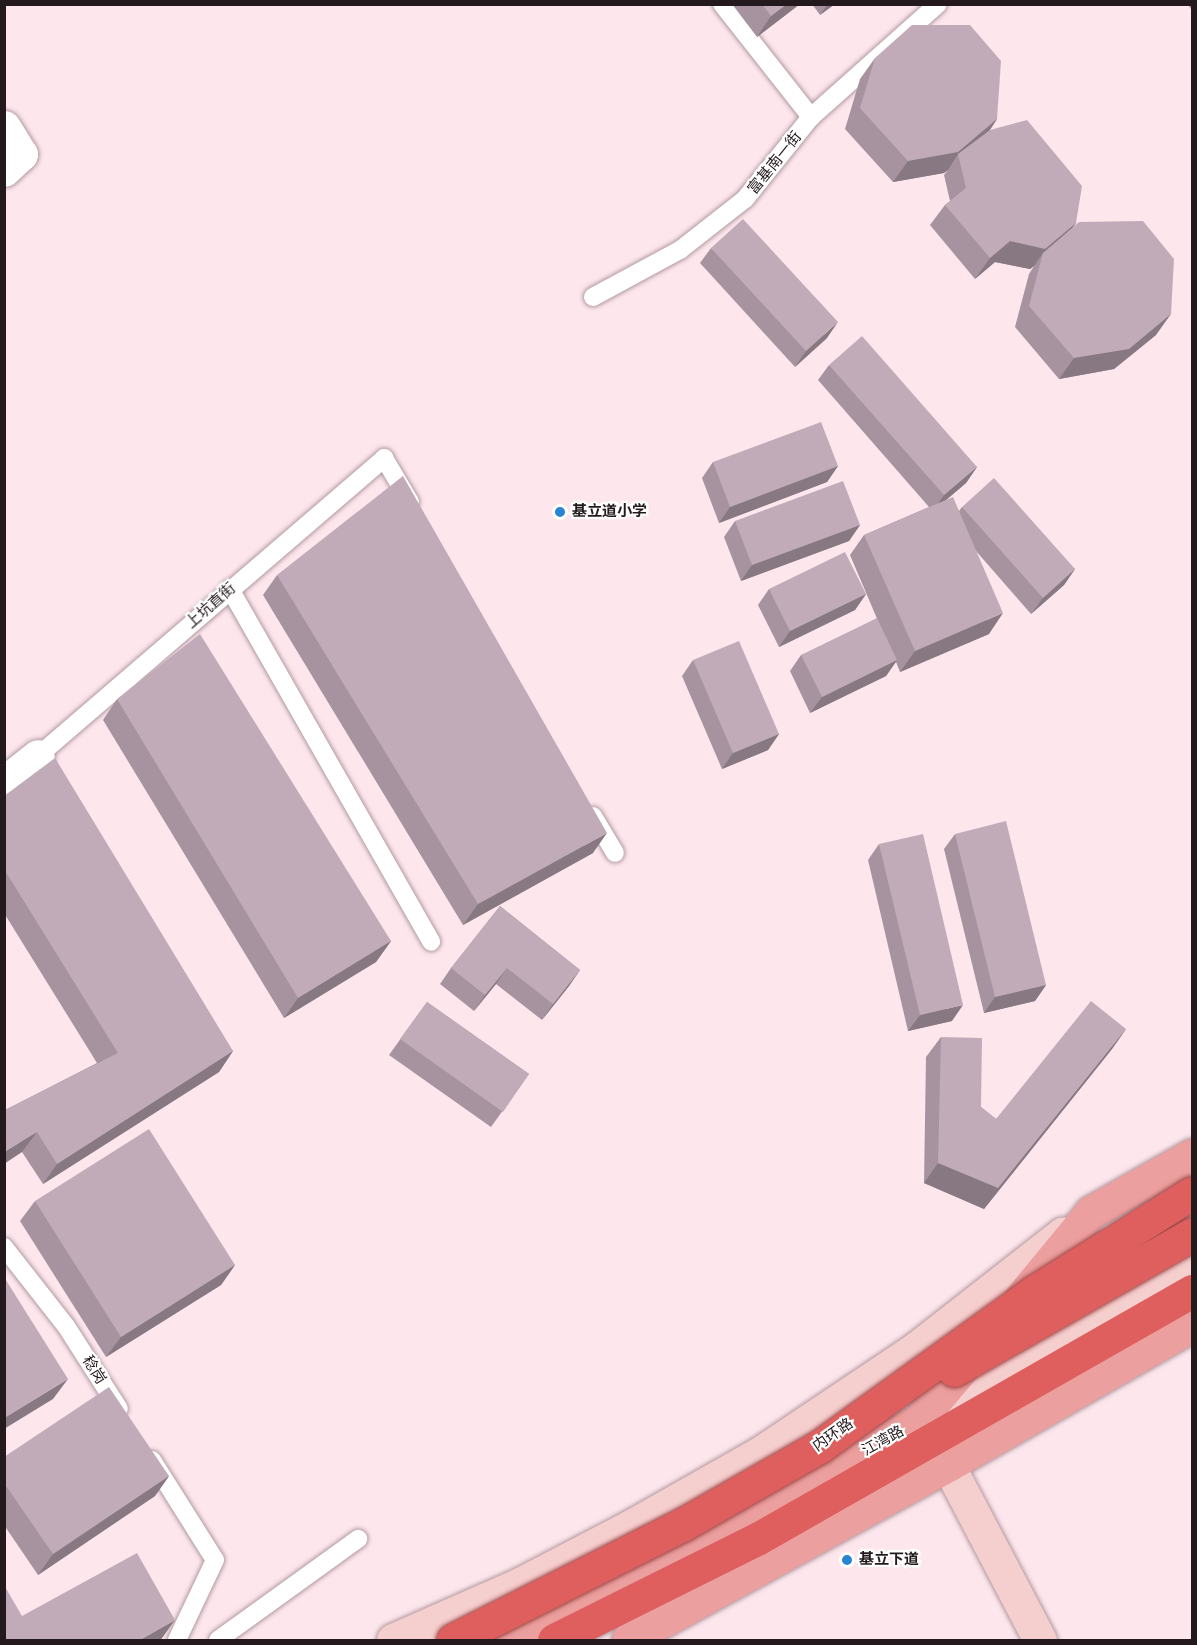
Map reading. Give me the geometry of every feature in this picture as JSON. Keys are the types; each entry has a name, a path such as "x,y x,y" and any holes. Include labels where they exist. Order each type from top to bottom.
{"highway":[{"name":"内环路","path":"453,1641 682,1525 819,1447 1034,1292 1192,1193"},
{"path":"819,1447 1192,1234"},
{"path":"554,1641 757,1539 1192,1291"}],"main road":[{"name":"江湾路","path":"505,1641 701,1543 918,1421 1091,1212 1192,1155"},
{"path":"393,1641 520,1584 633,1526 763,1451 923,1343 1091,1212"},
{"path":"918,1421 1192,1264"},
{"path":"628,1641 948,1466 1192,1325"},
{"path":"948,1466 1040,1641"}],"street":[{"path":"4,127 21,154 4,170"},
{"path":"4,783 38,756"}],"lane":[{"path":"722,4 811,117"},
{"name":"富基南一街","path":"593,297 680,250 745,200 811,117 938,4"},
{"name":"上坑直街","path":"38,756 384,458 420,519"},
{"path":"230,589 431,942"},
{"path":"585,802 615,853"},
{"name":"稔岗","path":"4,1247 66,1326 128,1423"},
{"path":"141,1443 215,1560 177,1641"},
{"path":"218,1641 358,1539"}],"building":[{"path":"762,4 787,4 771,16"},
{"path":"912,25 970,25 1001,61 997,119 958,152 908,161 860,108 875,58"},
{"path":"1027,120 1082,186 1076,223 1045,249 1010,241 990,258 945,205 966,188 958,154 990,130"},
{"path":"743,219 838,322 806,351 711,248"},
{"path":"1143,221 1174,259 1171,314 1129,349 1074,358 1029,306 1043,253 1079,222"},
{"path":"862,336 977,467 944,495 829,365"},
{"path":"821,422 838,466 730,507 713,462"},
{"path":"403,476 607,833 478,904 277,575"},
{"path":"994,478 1075,569 1043,598 962,507"},
{"path":"843,481 860,525 752,565 735,521"},
{"path":"953,497 1003,613 915,651 864,535"},
{"path":"845,552 866,594 790,631 769,589"},
{"path":"877,618 897,660 822,697 801,655"},
{"path":"200,634 391,941 298,998 117,699"},
{"path":"739,641 779,734 733,753 693,660"},
{"path":"55,758 233,1051 57,1164 37,1132 4,1152 4,1108 5,1110 118,1053 4,869 4,796"},
{"path":"1006,821 1046,985 995,997 955,834"},
{"path":"923,834 963,1005 920,1015 879,844"},
{"path":"500,906 580,970 553,1004 507,968 485,995 451,968"},
{"path":"1091,1001 1126,1029 998,1188 938,1163 941,1037 982,1038 981,1107 996,1119"},
{"path":"427,1002 529,1074 503,1112 400,1039"},
{"path":"149,1129 235,1265 121,1337 35,1201"},
{"path":"4,1277 68,1379 4,1418"},
{"path":"109,1387 169,1476 53,1554 4,1483 4,1457"},
{"path":"137,1553 175,1620 138,1641 4,1641 4,1585 22,1616"}],"place":[{"name":"基立道小学","path":"560,512"},
{"name":"基立下道","path":"847,1560"}]}
